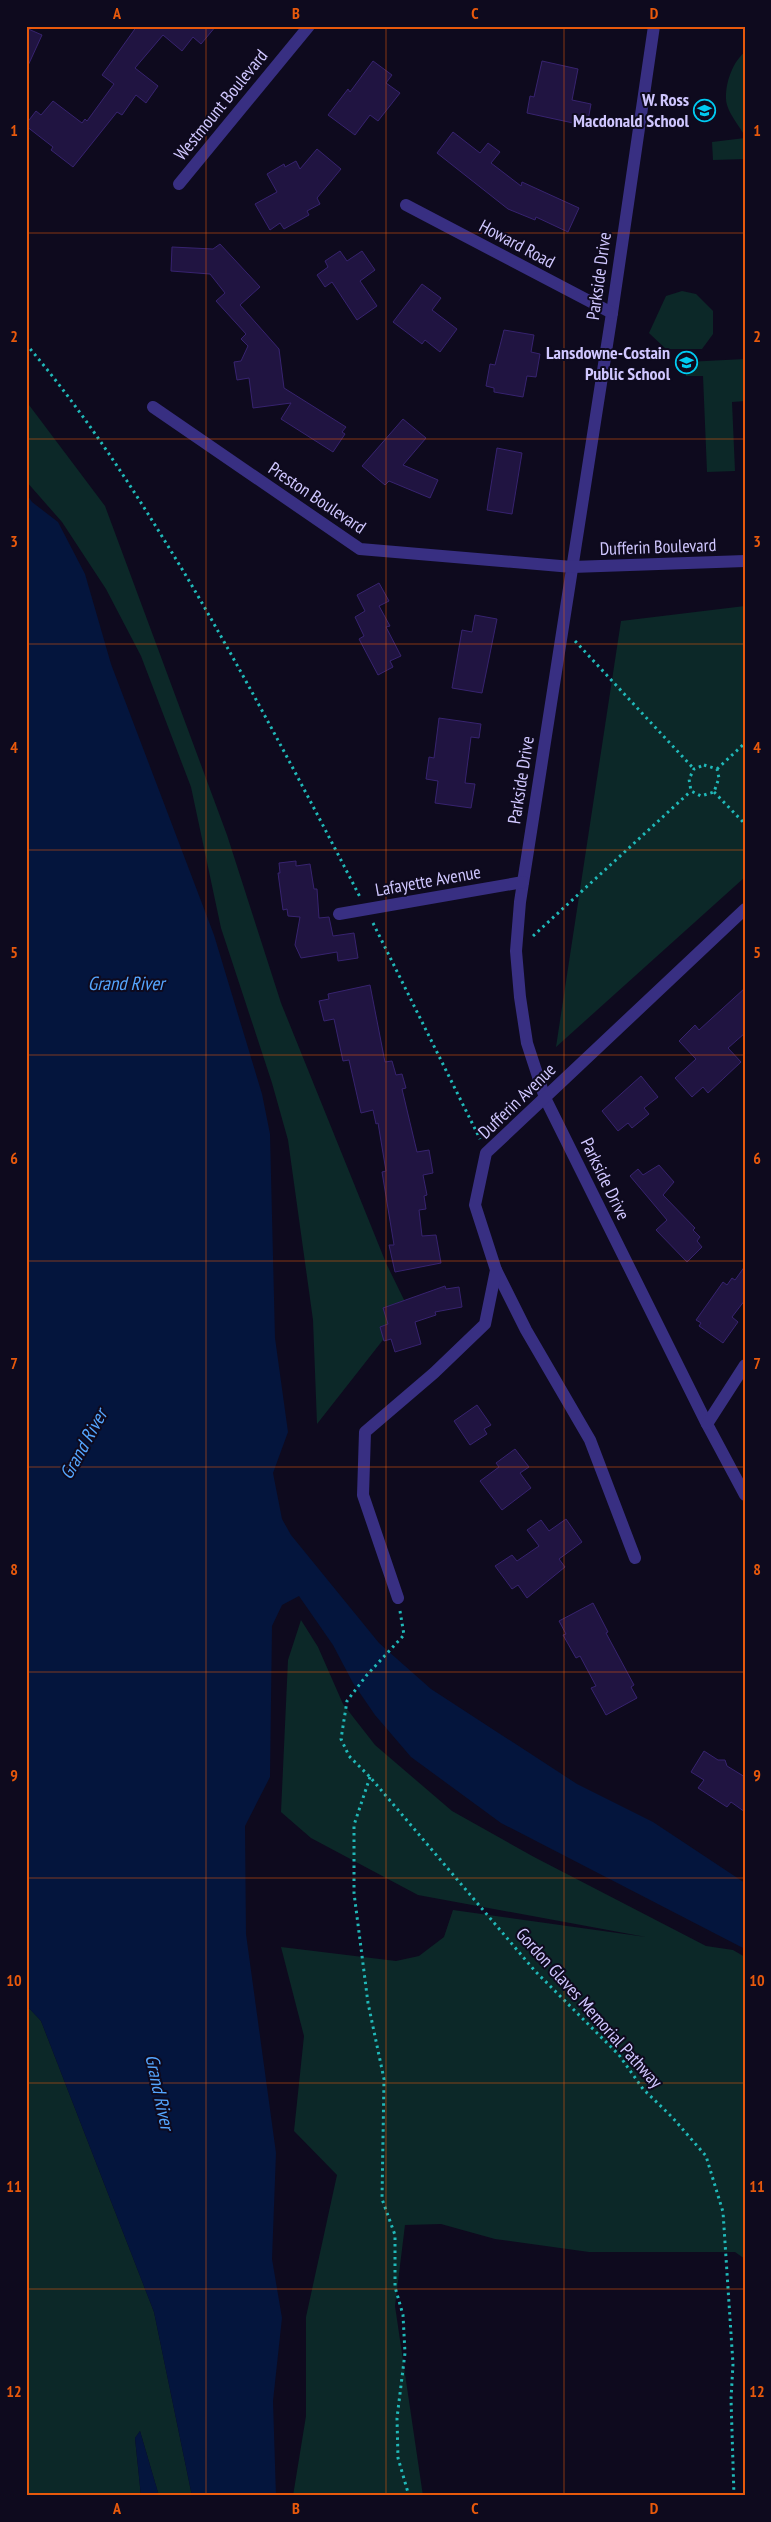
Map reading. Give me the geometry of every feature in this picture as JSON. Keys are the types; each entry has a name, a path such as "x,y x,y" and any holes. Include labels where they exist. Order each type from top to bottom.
{"street":[{"name":"Westmount Boulevard","path":"180,184 309,26"},
{"name":"Parkside Drive","path":"654,26 612,313 523,882 516,951 527,1043 545,1098 707,1424 745,1495"},
{"name":"Howard Road","path":"406,205 612,313"},
{"name":"Preston Boulevard","path":"153,407 360,549 572,567"},
{"name":"Dufferin Boulevard","path":"572,567 745,561"},
{"name":"Lafayette Avenue","path":"339,914 523,882"},
{"name":"Dufferin Avenue","path":"398,1598 363,1495 365,1432 434,1373 485,1324 496,1270 475,1205 486,1153 745,909"},
{"path":"496,1270 526,1330 590,1440 635,1558"},
{"path":"707,1424 745,1365"}],"path":[{"path":"26,344 97,435 173,554 238,666 366,909 486,1153"},
{"path":"563,628 694,769"},
{"path":"717,769 745,743"},
{"path":"691,791 689,779 694,769 704,765 717,769"},
{"path":"714,792 719,778 717,769"},
{"path":"691,791 701,796 714,792"},
{"path":"516,951 691,791"},
{"path":"714,792 745,824"},
{"name":"Gordon Glaves Memorial Pathway","path":"398,1598 404,1635 366,1676 347,1701 341,1739 349,1756 370,1777 529,1963 619,2055 643,2090 672,2117 706,2156 723,2212 733,2364 731,2399 734,2496"},
{"path":"370,1777 354,1825 354,1893 368,2003 384,2080 382,2198 395,2235 395,2286 403,2315 405,2353 397,2418 398,2458 409,2496"}],"green space":[{"path":"745,52 745,136 730,113 727,105 726,91 736,62"},
{"path":"745,138 745,159 713,160 712,142"},
{"path":"682,291 696,294 713,311 713,334 702,349 666,349 649,333 666,296"},
{"path":"745,359 745,401 732,402 735,471 707,472 703,376 686,376 686,362"},
{"path":"26,401 105,506 227,835 281,1003 386,1263 408,1308 317,1424 313,1320 288,1140 272,1083 221,928 191,787 141,656 106,589 62,522 26,481"},
{"path":"745,606 745,877 556,1047 621,621"},
{"path":"301,1620 318,1647 343,1704 375,1745 452,1811 534,1857 706,1946 733,1950 745,1957 745,2259 735,2252 589,2252 495,2239 441,2224 405,2225 395,2306 423,2496 293,2496 306,2416 306,2317 337,2175 294,2131 304,2036 281,1947 396,1961 419,1956 444,1937 453,1910 646,1937 418,1895 311,1838 281,1812 288,1660"},
{"path":"26,1993 29,2008 41,2021 154,2312 192,2496 159,2496 140,2431 135,2438 141,2496 26,2496"}],"water":[{"name":"Grand River","path":"26,493 32,502 58,522 85,574 111,664 214,935 262,1094 270,1134 275,1338 288,1432 273,1473 282,1519 291,1535 379,1643 431,1689 577,1784 653,1822 745,1883 745,1949 501,1823 411,1757 375,1715 353,1683 333,1645 299,1596 282,1605 272,1626 270,1777 245,1826 246,1934 276,2153 272,2259 282,2318 273,2401 276,2496 192,2496 154,2312 41,2021 26,2005"},
{"path":"140,2431 159,2496 141,2496 135,2438"}],"building":[{"path":"137,26 216,26 201,44 193,37 182,51 163,35 135,68 158,86 146,103 136,95 122,115 117,112 73,167 51,150 53,147 26,126 26,124 36,111 41,115 53,101 82,123 85,119 87,121 114,84 102,75"},
{"path":"26,28 42,35 26,70"},
{"path":"373,61 392,75 386,83 400,93 378,121 370,115 355,135 328,115 348,89 350,92"},
{"path":"542,61 578,69 572,100 591,104 587,126 527,113 530,96 534,97"},
{"path":"453,132 480,153 488,143 500,152 491,163 521,186 522,182 579,208 568,232 536,217 535,220 508,209 437,153"},
{"path":"317,149 341,169 317,198 320,204 307,211 309,215 284,229 280,223 270,230 255,204 277,192 267,174 284,164 285,167 296,161 300,169"},
{"path":"220,244 260,287 240,305 279,349 284,388 346,427 342,432 345,434 333,452 281,419 291,403 253,408 249,378 237,380 234,362 241,361 248,346 241,339 246,334 216,301 225,293 210,274 171,271 172,247 213,249"},
{"path":"340,251 347,261 362,251 375,270 360,281 377,306 357,320 332,282 325,287 317,275 328,267 325,261"},
{"path":"422,284 441,298 432,310 457,329 440,352 425,340 422,344 393,322"},
{"path":"504,330 534,335 531,352 540,354 536,377 527,376 523,397 494,392 494,388 486,386 490,364 495,365"},
{"path":"403,419 426,438 403,465 438,480 430,498 389,481 385,485 362,466"},
{"path":"497,448 522,453 512,514 487,510"},
{"path":"379,583 389,601 379,606 390,626 386,627 401,656 390,661 393,667 378,675 359,639 364,636 355,617 365,611 357,595"},
{"path":"475,615 497,619 482,693 452,688 462,630 472,632"},
{"path":"439,718 481,724 479,738 471,737 465,783 475,784 471,808 435,803 438,781 426,779 429,757 434,758"},
{"path":"296,861 296,866 310,864 314,889 317,889 319,918 329,917 333,936 354,933 358,958 338,961 337,952 301,958 295,945 300,917 288,916 287,909 283,910 278,873 280,873 279,863"},
{"path":"370,985 385,1062 392,1061 396,1075 402,1074 406,1088 402,1089 417,1152 429,1150 433,1173 423,1175 427,1195 424,1196 426,1209 419,1210 422,1236 436,1235 441,1263 395,1272 389,1245 394,1245 382,1172 386,1171 378,1123 376,1124 373,1110 361,1113 349,1060 343,1061 334,1019 324,1021 319,1001 329,999 328,994"},
{"path":"745,988 745,1033 728,1048 741,1062 708,1093 703,1087 692,1097 675,1078 696,1059 679,1041 695,1025 699,1030"},
{"path":"641,1076 658,1097 644,1108 649,1114 632,1128 628,1123 618,1131 602,1111"},
{"path":"659,1165 674,1182 663,1195 695,1228 693,1230 700,1237 697,1241 702,1247 687,1262 656,1230 667,1220 630,1176 638,1169 643,1175"},
{"path":"745,1266 745,1300 732,1317 738,1322 723,1343 699,1326 701,1323 696,1320 723,1282 727,1285 732,1278 735,1280"},
{"path":"445,1286 446,1289 459,1287 462,1307 435,1312 436,1315 415,1322 421,1344 395,1352 391,1339 384,1341 380,1327 388,1324 383,1308"},
{"path":"477,1405 491,1425 484,1429 487,1434 470,1445 454,1421"},
{"path":"515,1449 529,1467 520,1473 531,1488 502,1510 480,1481 499,1467 496,1463"},
{"path":"566,1519 582,1542 559,1559 565,1567 527,1598 518,1585 512,1589 495,1566 512,1555 517,1561 539,1546 527,1530 541,1520 549,1531"},
{"path":"593,1603 608,1632 606,1633 634,1685 631,1687 637,1698 606,1715 591,1688 596,1686 580,1656 576,1658 563,1635 566,1634 559,1621"},
{"path":"704,1751 718,1760 725,1760 727,1766 745,1777 745,1812 731,1802 727,1807 698,1788 704,1780 691,1772"}],"place":[{"name":"W. Ross Macdonald School","path":"705,110"},
{"name":"Lansdowne-Costain Public School","path":"686,363"}]}
